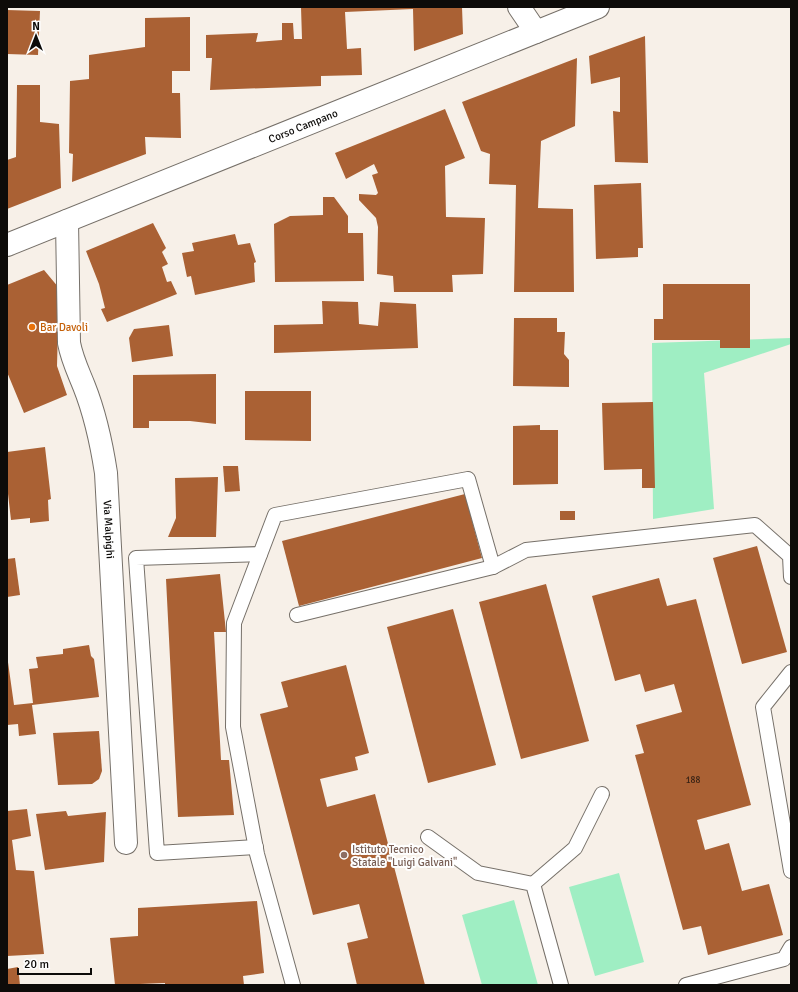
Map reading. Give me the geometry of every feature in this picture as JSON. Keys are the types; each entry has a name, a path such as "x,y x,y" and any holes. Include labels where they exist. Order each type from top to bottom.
{"main road":[{"path":"519,7 536,32"},
{"name":"Corso Campano","path":"7,245 598,7"},
{"name":"Via Malpighi","path":"67,221 69,342 72,360 86,394 106,473 126,844"}],"lane":[{"path":"293,985 256,847 233,727 234,623 275,515 468,479 492,567"},
{"path":"297,615 492,567 526,550 756,525 790,556 791,577"},
{"path":"256,847 157,853 136,558 260,554"},
{"path":"791,672 763,707 791,871"},
{"path":"533,884 575,848 602,794"},
{"path":"428,837 478,873 533,884"},
{"path":"533,884 561,985"},
{"path":"686,985 784,959 791,947"}],"green space":[{"path":"791,338 791,344 704,373 714,509 653,519 652,343"},
{"path":"619,873 644,962 595,976 569,887"},
{"path":"514,900 538,985 482,985 462,915"}],"building":[{"path":"301,7 462,7 463,34 414,51 413,9 345,12 347,49 361,48 362,75 321,76 321,86 210,90 212,58 206,58 206,35 258,33 256,42 282,40 282,23 293,23 294,39 302,39"},
{"path":"7,10 40,11 38,55 7,54"},
{"path":"190,17 190,71 172,71 172,93 180,93 181,138 145,137 146,154 72,182 73,154 69,153 70,81 89,79 89,55 145,47 145,18"},
{"path":"645,36 648,163 615,162 613,111 620,112 620,77 591,84 589,56"},
{"path":"577,58 575,126 541,141 538,208 573,209 574,292 514,292 516,185 489,184 490,154 481,151 462,102"},
{"path":"17,85 40,85 40,122 59,124 61,188 7,209 7,160 16,157"},
{"path":"445,109 465,158 445,166 446,217 485,218 483,274 452,275 453,292 394,292 393,276 377,274 378,227 376,218 359,200 359,194 376,195 378,193 372,175 378,173 374,164 346,179 335,153"},
{"path":"641,183 643,248 638,248 638,257 596,259 594,185"},
{"path":"323,197 334,197 348,216 348,233 363,233 364,281 275,282 274,224 290,216 323,215"},
{"path":"153,223 166,248 162,252 168,264 162,267 167,282 171,281 177,294 107,322 101,309 105,308 99,284 86,251"},
{"path":"235,234 238,245 250,243 256,262 254,263 255,282 195,295 191,276 187,277 182,253 194,251 192,243"},
{"name":"Bar Davoli","path":"44,270 59,288 57,366 67,395 24,413 7,372 7,285"},
{"path":"663,284 750,284 750,348 720,348 720,340 654,340 654,319 663,319"},
{"path":"322,301 358,302 359,324 378,326 380,302 416,304 418,348 274,353 274,325 323,324"},
{"path":"514,318 557,318 557,332 565,332 564,354 569,360 569,387 513,386"},
{"path":"169,325 173,356 132,362 129,338 134,329"},
{"path":"216,374 216,424 190,421 149,421 149,428 133,428 133,375"},
{"path":"245,391 311,391 311,441 245,440"},
{"path":"653,402 655,488 642,488 642,469 604,470 602,403"},
{"path":"540,425 540,430 558,430 558,484 513,485 513,426"},
{"path":"45,447 51,499 48,500 49,521 30,523 30,518 11,520 7,485 7,452"},
{"path":"223,466 238,466 240,491 225,492"},
{"path":"218,477 216,537 168,537 176,518 175,478"},
{"path":"465,494 482,558 299,606 282,541"},
{"path":"560,511 575,511 575,520 560,520"},
{"path":"757,546 787,652 742,664 713,558"},
{"path":"15,558 20,595 7,597 7,559"},
{"path":"220,574 226,632 214,632 221,760 229,760 234,815 178,817 166,579"},
{"path":"659,578 667,606 696,599 751,805 697,820 705,850 729,843 742,891 769,884 783,935 708,955 701,926 683,930 635,755 644,753 636,725 682,712 674,684 645,692 640,674 615,681 592,596"},
{"path":"546,584 589,741 521,759 479,602"},
{"path":"453,609 496,765 428,783 387,627"},
{"path":"89,645 91,656 94,659 99,697 32,705 36,734 19,736 18,724 7,725 7,655 14,705 33,703 29,669 38,668 36,657 63,654 63,649"},
{"name":"Istituto Tecnico Statale \"Luigi Galvani\"","path":"346,665 369,753 355,757 358,770 320,779 327,807 375,794 425,985 357,985 347,943 368,938 359,904 313,915 260,714 288,707 281,682"},
{"path":"99,731 102,771 99,779 92,784 58,785 53,733"},
{"path":"27,809 31,836 12,840 16,870 34,871 44,954 7,956 7,811"},
{"path":"66,811 68,816 106,812 104,862 45,870 36,814"},
{"path":"257,901 264,973 243,976 244,985 165,985 165,983 115,985 110,938 138,936 138,908"},
{"path":"18,967 20,985 7,985 7,969"}],"place":[{"name":"Bar Davoli","path":"32,327"},
{"name":"Istituto Tecnico Statale \"Luigi Galvani\"","path":"344,855"}]}
